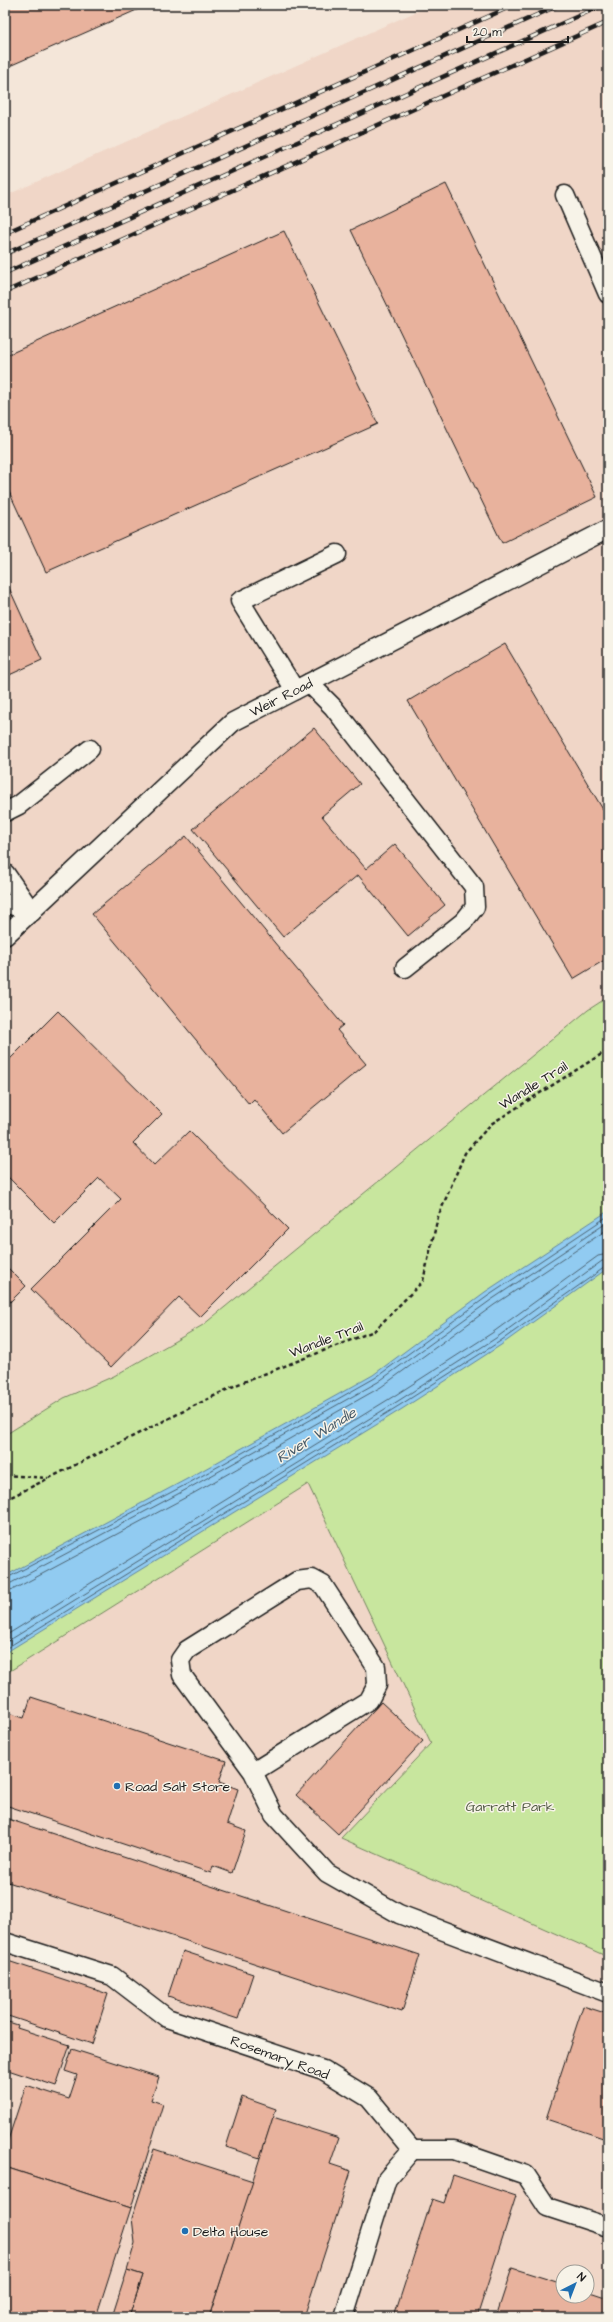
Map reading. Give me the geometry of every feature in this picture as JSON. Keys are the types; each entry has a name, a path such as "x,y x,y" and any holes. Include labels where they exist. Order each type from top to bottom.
{"lane":[{"path":"565,195 608,294"},
{"name":"Weir Road","path":"5,936 233,722 608,529"},
{"path":"337,554 240,601 302,686 333,707 474,887 475,907 464,921 405,968"},
{"path":"5,812 19,805 90,749"},
{"path":"5,873 32,912"},
{"path":"5,903 32,912"},
{"path":"252,1772 369,1700 377,1685 376,1667 323,1585 312,1579 297,1581 187,1650 180,1660 182,1675 252,1772 274,1815 327,1873 399,1914 608,1993"},
{"name":"Rosemary Road","path":"5,1942 112,1976 167,2018 323,2070 369,2098 412,2150"},
{"path":"344,2317 387,2179 412,2150 454,2150 526,2175 547,2207 608,2228"}],"path":[{"name":"Wandle Trail","path":"5,1500 236,1385 374,1331 423,1280 438,1217 465,1153 491,1124 608,1050"},
{"path":"5,1475 49,1478"}],"shaded area":[{"path":"431,5 608,5 608,997 588,1010 203,1325 114,1376 64,1398 5,1435 5,196"},
{"path":"308,1484 431,1743 341,1838 608,1957 608,2317 5,2317 5,1674"}],"green space":[{"name":"Garratt Park","path":"608,997 608,1957 341,1838 431,1743 308,1484 5,1674 5,1435 64,1398 114,1376 203,1325 588,1010"}],"water":[{"name":"River Wandle","path":"608,1211 608,1268 501,1345 402,1409 5,1653 5,1576 187,1479 373,1375 485,1292"}],"building":[{"path":"5,5 148,5 5,68"},
{"path":"446,184 597,497 502,543 351,230"},
{"path":"284,231 378,424 46,572 5,483 5,356"},
{"path":"5,579 42,660 5,677"},
{"path":"505,644 608,818 608,958 573,979 408,701"},
{"path":"314,728 360,784 322,816 366,869 395,844 445,905 408,936 358,875 283,937 193,829"},
{"path":"186,836 343,1025 337,1030 366,1064 282,1133 254,1099 249,1104 92,914"},
{"path":"58,1011 162,1114 133,1143 154,1165 189,1131 288,1229 200,1317 179,1297 111,1367 31,1289 121,1199 99,1178 54,1223 5,1174 5,1064"},
{"path":"5,1265 26,1286 5,1307"},
{"name":"Road Salt Store","path":"31,1697 226,1761 219,1782 238,1789 227,1824 246,1831 232,1873 213,1866 211,1873 5,1805 5,1712 24,1718"},
{"path":"381,1702 423,1741 338,1834 296,1795"},
{"path":"5,1818 420,1955 402,2012 5,1881"},
{"path":"183,1951 253,1974 238,2019 168,1996"},
{"path":"5,1960 108,1994 92,2044 5,2015"},
{"path":"583,2006 608,2014 608,2134 606,2139 546,2119"},
{"path":"5,2021 18,2025 17,2028 70,2045 56,2086 5,2069"},
{"path":"72,2049 159,2077 151,2100 163,2104 131,2208 5,2167 5,2149 26,2085 69,2099 77,2075 65,2071"},
{"path":"242,2097 276,2109 260,2158 226,2147"},
{"path":"273,2117 339,2138 330,2164 351,2171 304,2317 209,2317"},
{"name":"Delta House","path":"154,2149 253,2181 209,2317 129,2317 143,2275 127,2270 135,2243 132,2218"},
{"path":"5,2167 131,2208 96,2317 5,2317"},
{"path":"453,2175 516,2196 477,2317 394,2317 432,2199 444,2203"},
{"path":"512,2268 555,2281 555,2304 595,2304 595,2294 608,2298 608,2317 496,2317"},
{"path":"127,2270 143,2275 129,2317 112,2317"}],"railway":[{"path":"5,233 514,5"},
{"path":"5,254 559,5"},
{"path":"5,273 603,5"},
{"path":"5,292 608,22"}],"place":[{"name":"Road Salt Store","path":"117,1786"},
{"name":"Delta House","path":"185,2231"}]}
